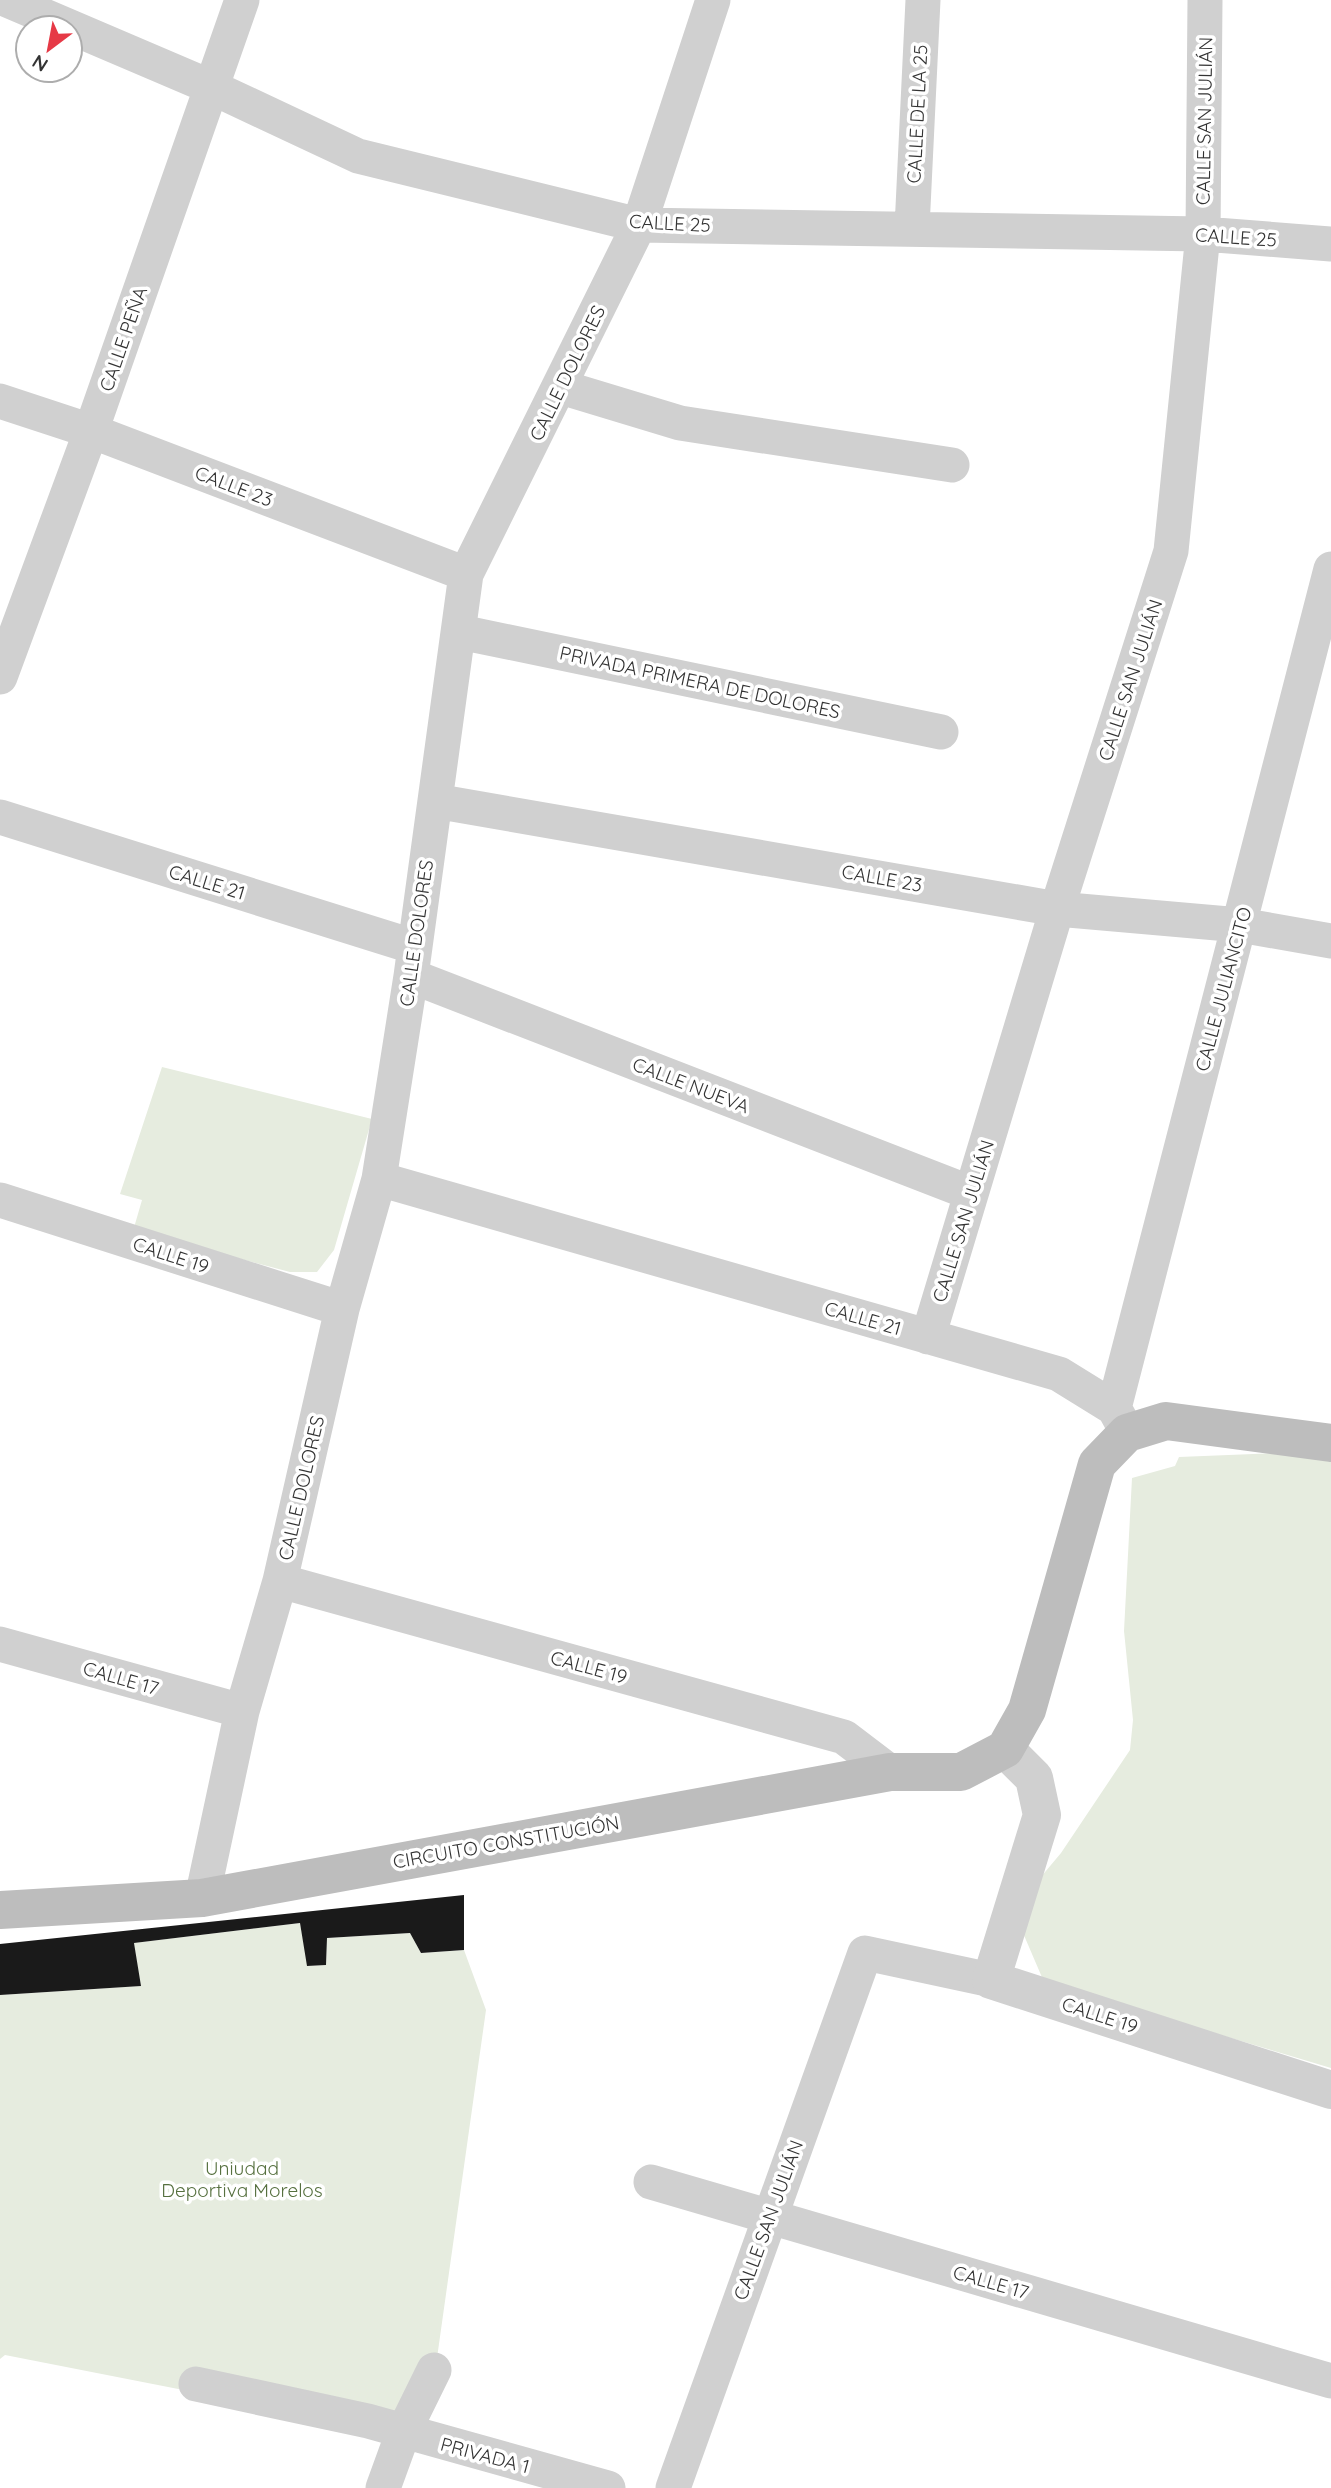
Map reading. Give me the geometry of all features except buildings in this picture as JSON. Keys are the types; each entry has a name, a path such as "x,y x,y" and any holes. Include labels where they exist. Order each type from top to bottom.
{"main road":[{"path":"1004,1749 1027,1710 1097,1464 1121,1420 1166,1421 1331,1443"},
{"name":"CIRCUITO CONSTITUCIÓN","path":"0,1910 202,1898 890,1772 961,1772 1004,1749"}],"street":[{"name":"CALLE 25","path":"8,0 211,87 358,156 639,225 1203,234 1331,244"},
{"name":"CALLE PEÑA","path":"0,677 91,432 242,0"},
{"name":"CALLE DOLORES","path":"202,1898 242,1711 279,1581 342,1309 379,1179 413,961 466,574 639,225 713,0"},
{"name":"CALLE DE LA 25","path":"912,228 923,0"},
{"name":"CALLE SAN JULIÁN","path":"928,1337 1057,909 1171,551 1203,234 1205,0"},
{"path":"561,387 680,422 952,465"},
{"name":"CALLE 23","path":"0,401 91,432 466,574"},
{"name":"CALLE JULIANCITO","path":"1121,1420 1240,925 1331,569"},
{"name":"PRIVADA PRIMERA DE DOLORES","path":"460,632 941,732"},
{"name":"CALLE 23","path":"435,801 1057,909 1240,925 1331,941"},
{"name":"CALLE 21","path":"0,817 413,961"},
{"name":"CALLE NUEVA","path":"413,961 971,1194"},
{"name":"CALLE 21","path":"379,1179 1059,1374 1121,1420"},
{"name":"CALLE 19","path":"0,1200 342,1309"},
{"name":"CALLE 19","path":"279,1581 844,1737 890,1772"},
{"name":"CALLE 17","path":"0,1644 242,1711"},
{"path":"991,1980 1042,1815 1034,1778 1004,1749"},
{"name":"CALLE SAN JULIÁN","path":"673,2488 865,1953"},
{"name":"CALLE 19","path":"865,1953 991,1980 1331,2090"},
{"name":"CALLE 17","path":"651,2182 1331,2381"},
{"path":"383,2488 403,2433 434,2370"},
{"name":"PRIVADA 1","path":"196,2384 368,2421 403,2433 608,2488"}],"green space":[{"path":"162,1067 372,1119 334,1250 317,1272 290,1272 133,1231 142,1200 120,1194"},
{"path":"1331,1451 1331,2068 1044,1982 1020,1926 1035,1884 1061,1853 1130,1750 1133,1720 1124,1631 1132,1478 1175,1466 1179,1457"},
{"name":"Uniudad Deportiva Morelos","path":"300,1923 308,1966 326,1965 327,1938 410,1933 421,1953 464,1950 486,2010 437,2358 403,2433 5,2355 0,2359 0,1995 140,1986 134,1943"}]}
